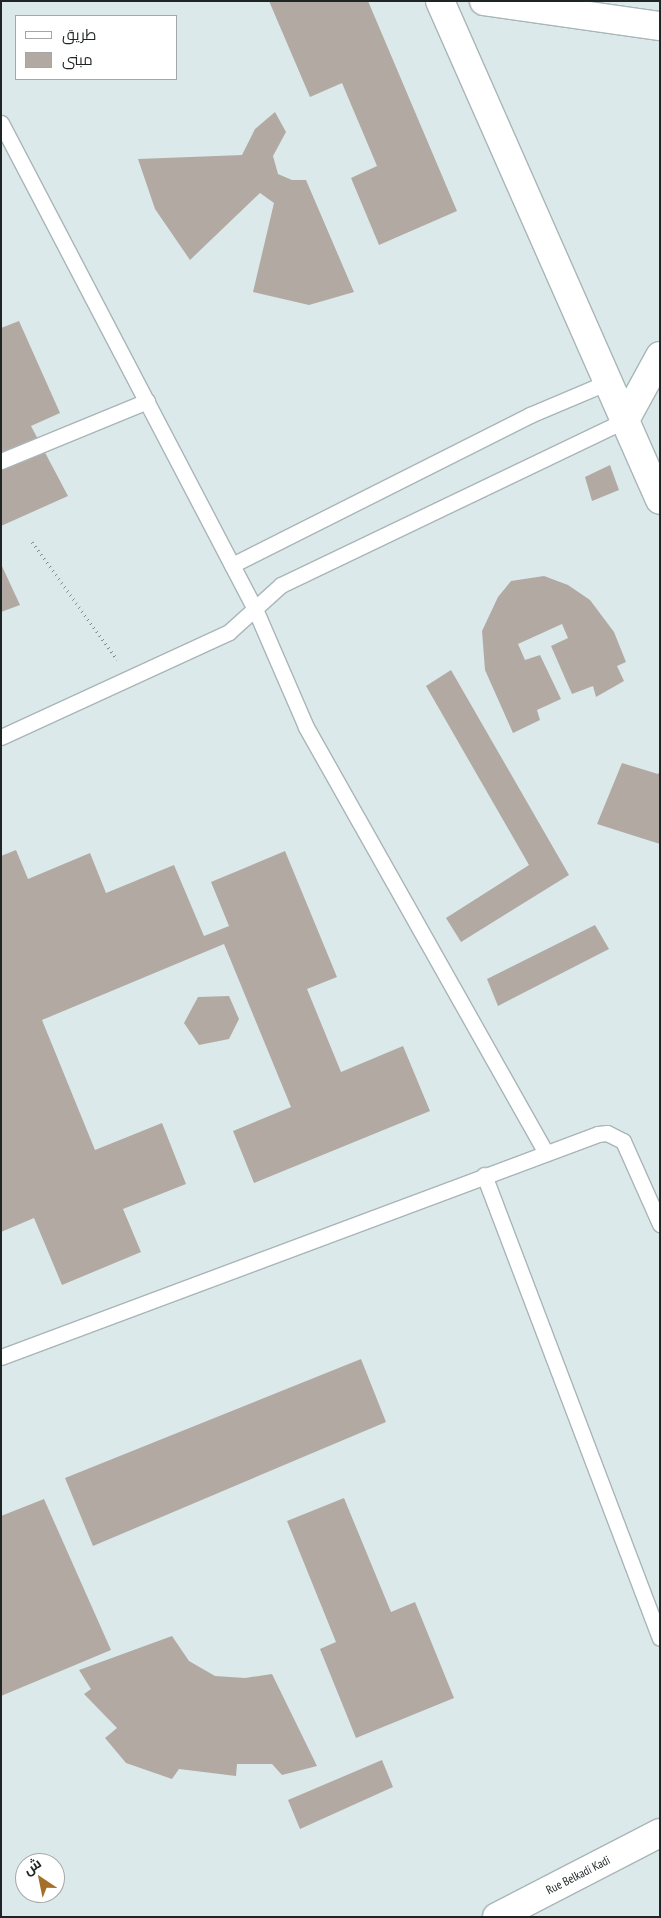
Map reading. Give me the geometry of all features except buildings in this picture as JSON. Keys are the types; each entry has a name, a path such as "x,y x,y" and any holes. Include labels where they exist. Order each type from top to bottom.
{"street":[{"path":"440,1 660,500"},
{"path":"484,1 660,26"},
{"path":"608,382 653,366"},
{"path":"626,420 653,366"},
{"name":"Rue Belkadi Kadi","path":"497,1917 660,1833"}],"lane":[{"path":"1,123 255,608 306,727 546,1153"},
{"path":"232,565 530,415 608,382"},
{"path":"1,461 147,401"},
{"path":"1,736 229,632 281,585 626,420"},
{"path":"1,1357 598,1134 616,1135 628,1148 660,1224"},
{"path":"484,1175 660,1638"}],"path":[{"path":"32,542 131,677"}]}
